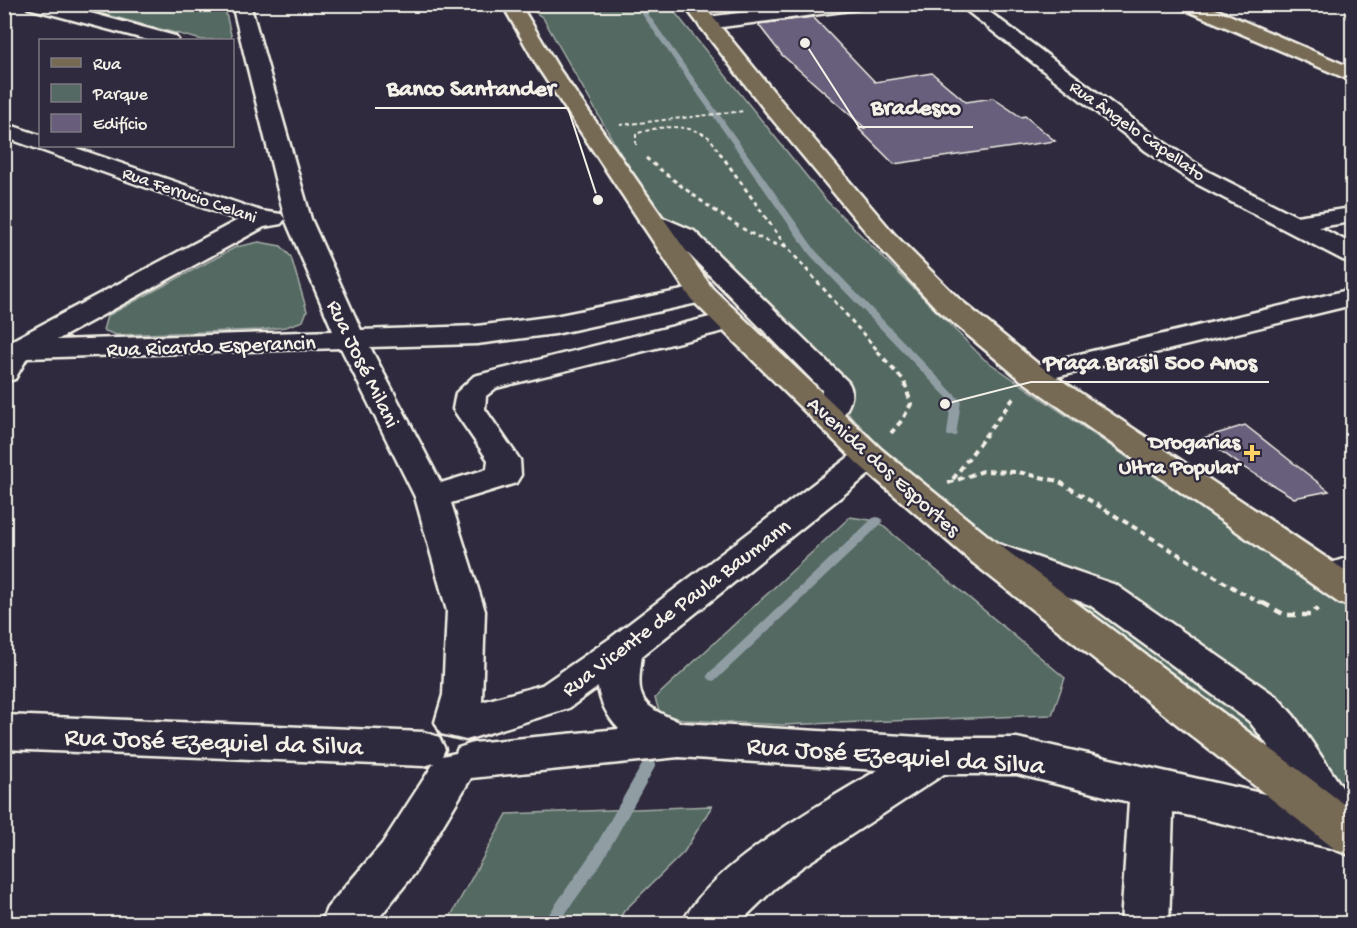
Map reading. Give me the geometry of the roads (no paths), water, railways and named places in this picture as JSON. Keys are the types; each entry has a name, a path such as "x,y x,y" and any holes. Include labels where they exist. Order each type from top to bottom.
{"main road":[{"name":"Avenida dos Esportes","path":"512,4 549,69 702,294 870,457 939,491 985,553"},
{"path":"1187,4 1353,75"},
{"path":"700,14 775,108 886,240 948,304 1032,374 1346,583"}],"street":[{"path":"34,4 164,39"},
{"name":"Rua José Milani","path":"241,4 245,61 298,219 351,339 432,497 466,611 463,695 454,745 398,859 344,924"},
{"path":"700,14 797,4"},
{"path":"700,14 858,4"},
{"name":"Rua Ângelo Capellato","path":"967,4 1154,146 1201,177 1353,254"},
{"path":"4,130 39,142"},
{"name":"Rua Ferrucio Celani","path":"53,147 259,219 298,219"},
{"path":"1291,224 1353,215"},
{"path":"7,354 259,219"},
{"path":"652,221 685,236 837,388 837,396 827,416"},
{"name":"Rua Ricardo Esperancin","path":"7,354 477,335 555,325 702,294"},
{"path":"1032,374 1353,297"},
{"path":"432,497 504,475 504,460 469,409 471,393 485,382 730,321"},
{"name":"Rua Vicente de Paula Baumann","path":"454,745 555,697 623,649 870,457"},
{"path":"985,553 1103,595 1263,709 1280,728 1350,834"},
{"path":"623,649 619,692 626,711 645,724 679,740"},
{"name":"Rua José Ezequiel da Silva","path":"4,732 454,745 679,740 937,756 1017,756 1350,834"},
{"path":"706,924 729,897 806,838 937,756"},
{"path":"1145,924 1152,789"}],"waterway":[{"path":"638,4 813,253 956,401 952,434"},
{"path":"713,676 877,521"},
{"path":"549,924 597,857 649,765"}],"place":[{"name":"Bradesco","path":"805,43"},
{"name":"Banco Santander","path":"598,200"},
{"name":"Praça Brasil 500 Anos","path":"945,404"},
{"name":"Drogarias Ultra Popular","path":"1252,453"}]}
